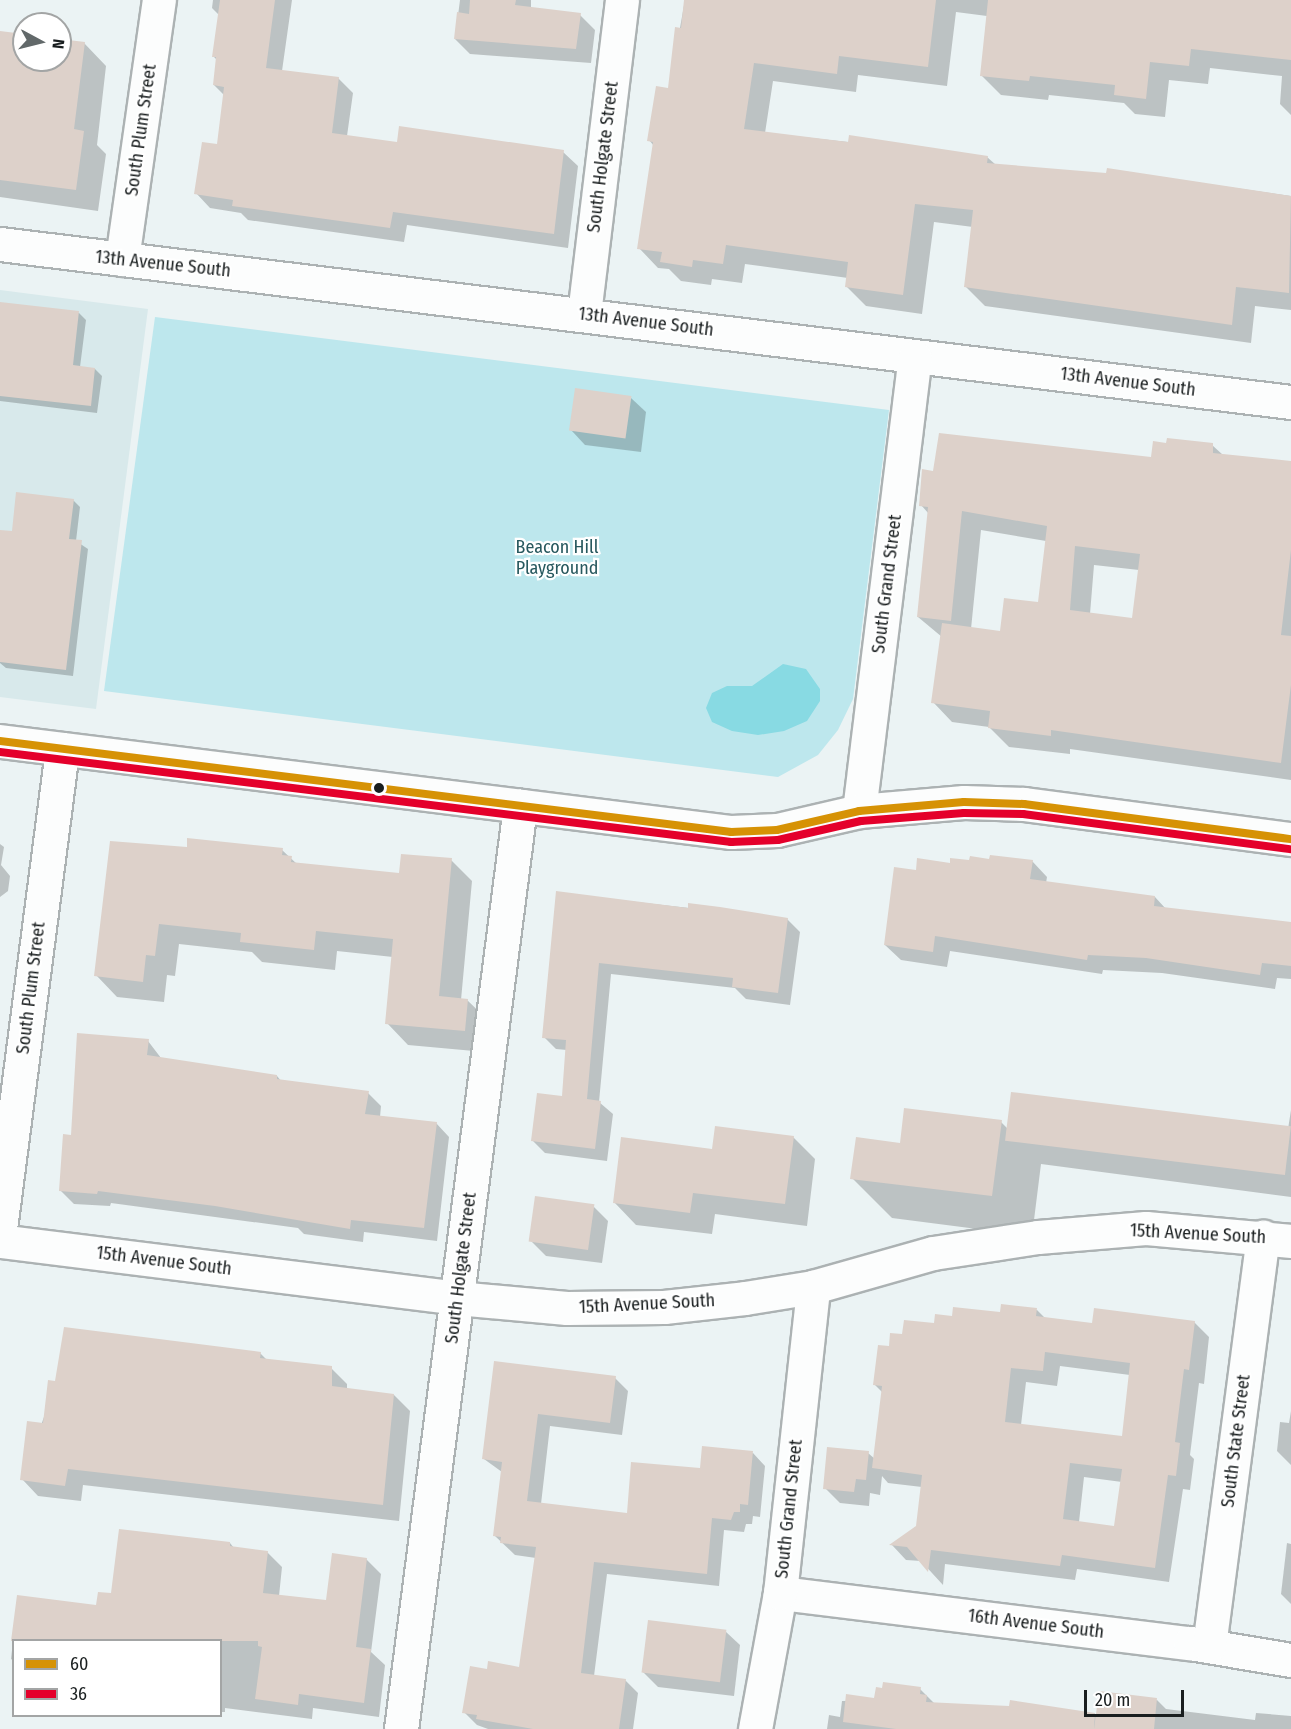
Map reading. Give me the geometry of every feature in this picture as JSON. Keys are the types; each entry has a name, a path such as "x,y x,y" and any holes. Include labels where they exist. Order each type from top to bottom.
{"street":[{"name":"South Plum Street","path":"122,260 159,0"},
{"name":"South Holgate Street","path":"584,314 622,0"},
{"name":"13th Avenue South","path":"0,244 1291,402"},
{"name":"South Grand Street","path":"859,811 915,357"},
{"path":"0,741 731,832 777,830 859,811 964,802 1024,804 1291,839"},
{"name":"South Plum Street","path":"0,1228 62,749"},
{"name":"South Holgate Street","path":"401,1729 520,806"},
{"name":"15th Avenue South","path":"0,1241 457,1298 567,1308 664,1307 813,1287 933,1252 1038,1237 1146,1228 1277,1239"},
{"name":"South State Street","path":"1209,1646 1277,1239"},
{"name":"South Grand Street","path":"755,1729 780,1593 813,1287"},
{"name":"16th Avenue South","path":"780,1593 1209,1646 1291,1660"}],"shaded area":[{"path":"0,290 148,309 96,709 0,697"}],"green space":[{"name":"Beacon Hill Playground","path":"155,317 889,410 853,699 838,730 818,755 778,777 104,691"}],"water":[{"path":"783,664 806,669 820,689 820,701 807,721 784,731 758,735 732,731 712,722 706,708 712,693 727,686 752,686"}],"building":[{"path":"220,0 275,0 266,68 339,77 332,133 397,142 399,126 564,150 554,234 393,212 390,228 232,206 233,200 194,194 202,142 217,144 224,87 213,85 216,57 212,57"},
{"path":"470,0 516,0 515,5 581,13 576,49 454,39 457,12 469,14"},
{"path":"684,0 936,0 928,67 839,56 837,74 754,63 744,129 848,142 849,135 988,156 987,163 1106,173 1107,168 1291,196 1289,293 1236,287 1232,325 964,287 973,210 915,204 903,295 845,287 848,262 726,245 723,264 693,260 692,267 660,262 662,252 637,249 653,142 647,141 656,86 668,88 675,27 681,28"},
{"path":"988,0 1291,0 1291,60 1191,49 1189,66 1150,62 1146,99 1114,95 1115,85 1030,76 1029,81 980,76"},
{"path":"0,31 12,32 12,72 72,72 72,40 85,42 74,129 84,131 76,190 0,180"},
{"path":"0,302 79,311 73,365 95,368 91,406 0,396"},
{"path":"575,388 631,396 625,439 569,431"},
{"path":"939,433 1151,457 1153,441 1166,443 1167,438 1213,443 1213,453 1291,461 1291,550 1281,635 1291,636 1291,685 1281,763 1051,730 1051,736 988,728 990,711 931,703 942,623 1000,631 1004,598 1038,602 1047,526 962,511 951,621 917,617 928,507 919,506 922,469 933,471","holes":["1075,546 1140,554 1132,618 1070,610"]},
{"path":"16,492 74,499 69,539 82,540 66,670 0,662 0,530 12,531"},
{"path":"187,838 283,848 282,855 292,856 291,862 399,873 401,854 452,858 439,996 468,999 465,1031 385,1024 393,939 316,931 314,950 240,942 241,933 159,924 155,956 146,955 143,982 94,976 110,841 187,847"},
{"path":"990,855 1033,860 1030,879 1155,896 1154,906 1291,922 1291,966 1262,963 1260,975 1146,958 1088,955 1087,960 935,936 933,952 884,945 894,867 916,870 917,858 950,863 950,858 969,860 970,856 989,859"},
{"path":"556,891 688,908 688,903 788,918 778,993 732,987 733,978 599,963 587,1099 601,1101 595,1149 531,1141 537,1093 562,1096 566,1040 542,1038"},
{"path":"77,1033 149,1039 147,1055 277,1075 277,1079 369,1091 365,1114 437,1122 424,1228 351,1220 350,1229 215,1206 98,1191 97,1194 59,1191 63,1134 71,1135"},
{"path":"1011,1092 1291,1126 1285,1175 1005,1141"},
{"path":"904,1108 1002,1120 992,1196 850,1179 856,1137 900,1143"},
{"path":"715,1126 794,1136 785,1204 693,1193 690,1213 613,1203 621,1137 712,1149"},
{"path":"535,1196 594,1204 588,1250 529,1242"},
{"path":"1001,1304 1037,1308 1036,1316 1092,1323 1094,1308 1195,1321 1189,1370 1184,1369 1175,1442 1180,1443 1176,1476 1168,1475 1155,1568 1062,1555 1060,1566 931,1550 928,1572 907,1547 889,1545 916,1526 922,1475 872,1468 882,1386 873,1385 878,1345 889,1346 890,1333 902,1334 904,1320 934,1323 935,1314 952,1316 953,1307 1000,1312","holes":["1045,1352 1130,1363 1122,1436 1005,1422 1011,1368 1043,1371","1070,1463 1122,1469 1114,1526 1063,1519"]},
{"path":"64,1327 261,1352 260,1358 332,1366 332,1386 394,1394 383,1505 68,1469 65,1486 20,1480 27,1421 43,1423 48,1380 55,1381"},
{"path":"494,1361 616,1376 610,1423 538,1414 527,1501 627,1513 631,1462 700,1468 702,1446 753,1451 748,1505 740,1504 740,1512 734,1512 731,1520 712,1518 707,1574 594,1562 581,1673 626,1679 619,1729 533,1729 476,1719 477,1715 462,1713 470,1666 487,1669 488,1661 519,1667 536,1547 500,1543 501,1537 493,1536 502,1462 482,1459"},
{"path":"827,1447 869,1451 866,1480 856,1479 854,1492 823,1489"},
{"path":"119,1529 230,1542 230,1546 268,1551 263,1593 326,1600 332,1553 367,1558 356,1647 371,1649 364,1703 299,1694 298,1705 255,1699 262,1647 258,1646 258,1641 12,1639 11,1641 17,1595 96,1605 98,1592 111,1593"},
{"path":"648,1620 726,1630 720,1682 642,1673"},
{"path":"883,1682 921,1687 920,1694 927,1695 926,1702 1009,1706 1010,1700 1095,1713 1094,1729 896,1729 843,1722 846,1694 874,1698 876,1687 882,1688"},
{"path":"1099,1691 1157,1698 1154,1729 1094,1729"}],"transit line":[{"name":"60","path":"0,741 731,832 777,830 859,811 964,802 1024,804 1291,839"},
{"name":"36","path":"0,752 731,842 778,840 861,821 964,813 1023,814 1290,849"}]}
